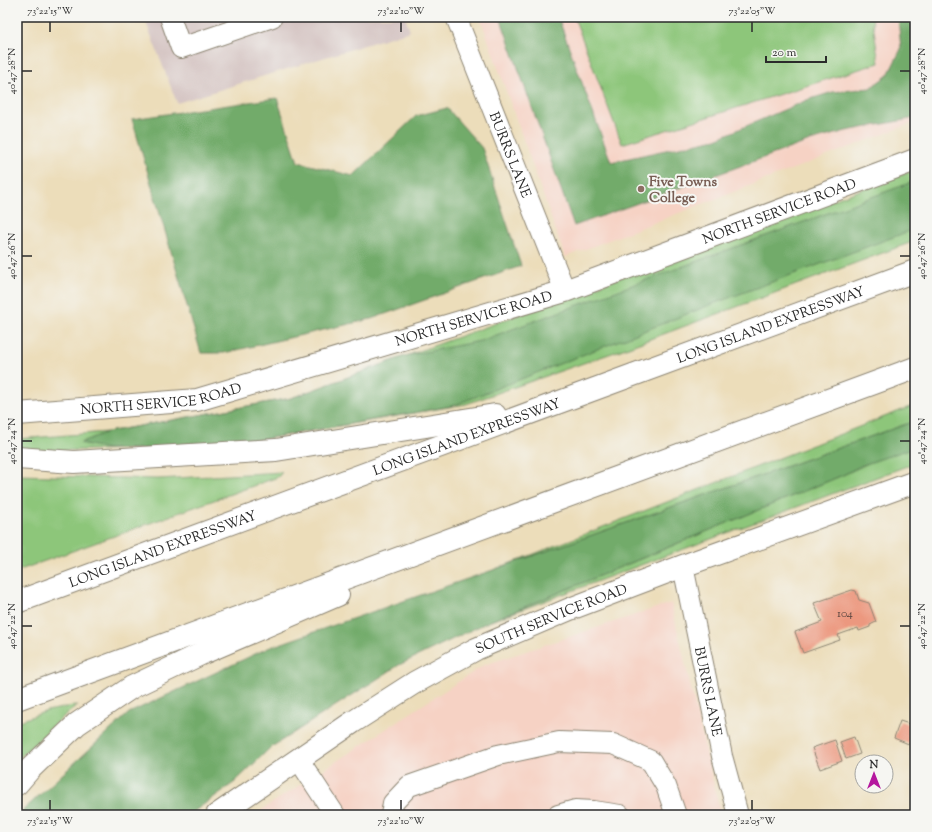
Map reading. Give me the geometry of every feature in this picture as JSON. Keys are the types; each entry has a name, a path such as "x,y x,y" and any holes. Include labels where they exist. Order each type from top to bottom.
{"main road":[{"name":"NORTH SERVICE ROAD","path":"17,414 197,400 565,291 915,160"},
{"name":"LONG ISLAND EXPRESSWAY","path":"17,602 915,271"},
{"path":"17,699 915,368"},
{"path":"17,458 74,462 276,450 409,430 548,406"},
{"name":"SOUTH SERVICE ROAD","path":"217,815 353,722 414,683 476,648 570,609 683,566 915,482"},
{"path":"17,784 30,769 78,724 132,688 204,653 579,492"}],"street":[{"path":"170,17 181,48 272,17"},
{"name":"BURRS LANE","path":"456,17 565,291"},
{"name":"BURRS LANE","path":"683,566 722,756 738,815"},
{"path":"391,815 393,803 409,786 498,755 558,742 613,744 651,761 666,786 676,815"},
{"path":"298,760 336,815"},
{"path":"558,815 575,810 620,815"}],"shaded area":[{"path":"144,17 405,17 410,31 177,103"},
{"name":"Five Towns College","path":"480,17 915,17 915,122 565,257"},
{"path":"671,603 721,815 254,815 484,665"}],"green space":[{"path":"500,17 558,17 611,162 716,139 807,100 833,92 870,88 888,75 901,49 898,17 915,17 915,118 846,131 810,141 574,226"},
{"path":"574,17 872,17 879,63 622,144"},
{"path":"277,98 298,162 353,176 416,116 447,108 482,148 521,266 371,319 224,353 201,353 132,119"},
{"path":"915,170 915,241 615,352 466,404 213,448 17,450 17,439 107,432 291,398"},
{"path":"915,181 915,229 710,305 452,406 213,448 108,449 80,443 107,432 291,398 405,356 480,341"},
{"path":"915,405 915,421 493,570"},
{"path":"915,421 915,447 863,465 843,475 488,622 399,665 270,748 235,782 189,815 18,815 129,713 268,648"},
{"path":"915,441 915,463 488,622 843,475"},
{"path":"282,472 278,477 17,571 17,475 158,479"},
{"path":"78,705 17,760 17,722 47,711"}],"building":[{"path":"852,590 856,591 859,600 869,603 876,622 870,625 870,627 859,631 858,628 838,635 840,640 803,653 795,632 822,622 814,603"},
{"path":"900,721 915,726 915,736 911,745 894,738"},
{"path":"854,737 860,754 854,754 854,756 846,759 840,742"},
{"path":"835,740 842,761 820,769 812,748"}],"place":[{"name":"Five Towns College","path":"641,189"}]}
